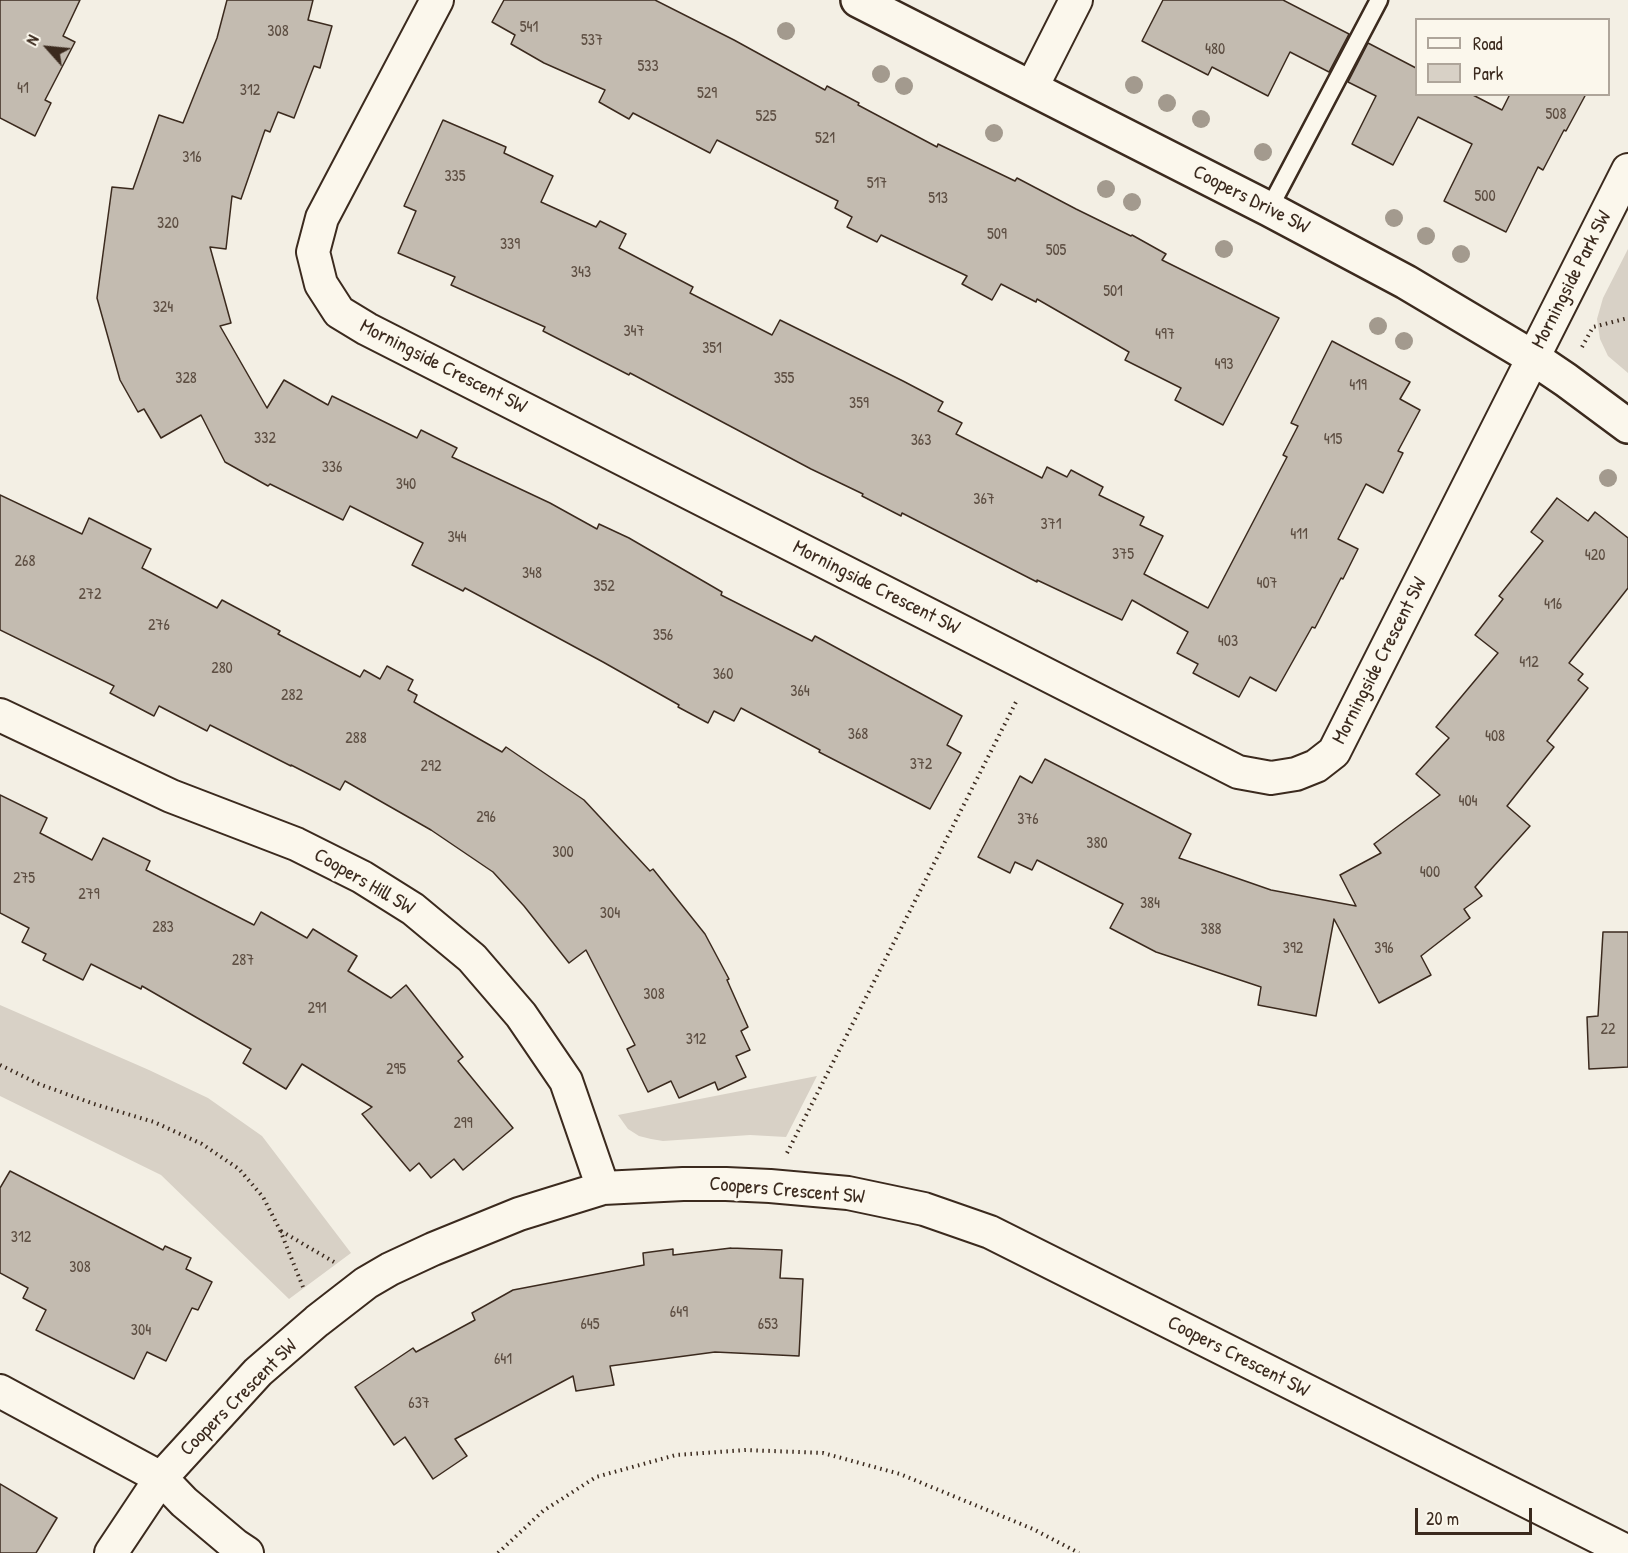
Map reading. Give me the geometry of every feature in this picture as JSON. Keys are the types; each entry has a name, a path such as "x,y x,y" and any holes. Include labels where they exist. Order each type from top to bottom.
{"street":[{"name":"Morningside Crescent SW","path":"437,0 322,218 313,252 321,284 339,312 367,329 1238,772 1271,778 1296,774 1316,766 1334,752 1532,357"},
{"name":"Coopers Drive SW","path":"858,0 1032,87 1406,282 1532,357 1628,426"},
{"path":"1032,87 1076,0"},
{"name":"Morningside Park SW","path":"1532,357 1628,170"},
{"name":"Coopers Hill SW","path":"0,715 171,796 296,844 362,877 413,909 472,958 521,1015 566,1081 603,1188"},
{"name":"Coopers Crescent SW","path":"111,1553 161,1478 258,1372 317,1321 366,1283 433,1248 519,1214 603,1188 683,1185 770,1186 848,1193 924,1209 990,1232 1628,1552"},
{"path":"0,1391 161,1478 184,1502 247,1553"}],"lane":[{"path":"1269,209 1379,0"}],"path":[{"path":"1566,380 1593,327 1628,318"},
{"path":"770,1186 1033,668"},
{"path":"0,1065 39,1084 154,1122 202,1144 239,1169 262,1197 280,1230 317,1321"},
{"path":"280,1230 366,1283"},
{"path":"498,1553 543,1510 596,1477 676,1455 746,1450 823,1453 900,1474 1033,1529 1079,1553"}],"green space":[{"path":"1628,249 1628,373 1608,356 1600,339 1597,319 1603,298"},
{"path":"0,1005 208,1098 262,1136 351,1253 289,1299 161,1175 0,1096"},
{"path":"817,1076 786,1137 750,1135 663,1141 639,1136 628,1129 618,1115"}],"building":[{"path":"0,0 80,0 63,36 75,42 45,100 51,103 35,136 0,118"},
{"path":"227,0 313,0 308,20 332,26 320,68 314,66 294,118 278,112 270,132 265,130 241,199 232,196 226,249 210,247 231,323 220,326 267,408 284,380 328,405 332,396 417,438 421,430 457,448 452,457 550,503 597,529 599,524 629,538 722,592 721,595 812,641 815,636 962,716 947,745 961,753 930,809 819,752 820,750 741,708 734,721 714,711 708,723 603,662 465,588 463,591 412,565 423,543 350,506 343,520 270,484 268,486 225,462 201,415 161,438 144,409 138,412 120,380 97,298 112,187 133,189 159,115 183,123 217,38"},
{"path":"504,0 655,0 825,90 827,86 937,147 938,144 1015,181 1017,178 1132,235 1166,254 1162,260 1279,318 1223,425 1175,400 1181,388 1125,360 1129,352 1037,299 1036,302 1001,284 992,300 962,284 967,276 881,235 877,242 847,227 852,217 835,208 838,201 717,140 710,153 633,113 629,119 599,102 605,90 544,63 511,44 515,35 492,22"},
{"path":"1163,0 1283,0 1349,34 1329,72 1290,52 1268,96 1212,67 1208,75 1142,41"},
{"path":"1368,43 1415,67 1415,96 1475,96 1502,110 1509,96 1585,96 1543,170 1538,167 1506,232 1444,201 1472,144 1418,117 1393,165 1352,144 1376,96 1348,82"},
{"path":"443,120 506,147 504,153 553,176 541,202 596,227 600,221 626,234 619,248 693,287 690,293 772,335 780,320 943,402 938,411 962,423 956,434 1042,478 1047,467 1067,477 1071,470 1103,487 1099,495 1144,517 1140,525 1163,536 1144,574 1208,608 1287,457 1283,455 1298,426 1291,423 1332,341 1410,382 1400,399 1420,410 1398,451 1403,453 1383,493 1366,484 1338,539 1358,549 1315,628 1312,627 1276,691 1250,677 1239,697 1193,673 1198,664 1177,653 1188,632 1132,600 1122,620 1037,580 1037,582 902,513 901,516 630,373 629,375 543,331 545,327 451,285 455,277 398,253 416,211 404,206"},
{"path":"0,495 82,534 89,518 151,549 142,568 217,608 222,600 280,631 278,634 360,677 364,670 380,679 387,666 413,680 408,690 417,695 414,702 502,752 506,747 584,800 650,871 653,869 705,934 729,979 727,980 748,1027 741,1031 750,1050 736,1056 746,1077 718,1090 715,1082 679,1098 671,1081 648,1092 627,1049 635,1045 586,950 569,963 524,906 493,872 431,830 345,781 340,790 210,725 207,731 159,706 154,716 110,693 114,686 0,630"},
{"path":"1557,498 1588,521 1595,512 1628,538 1628,588 1569,663 1583,674 1578,680 1588,688 1547,741 1554,747 1507,806 1530,826 1475,887 1482,896 1464,909 1470,918 1421,956 1431,975 1379,1003 1334,919 1316,1016 1258,1005 1261,987 1156,952 1110,928 1123,904 1037,860 1032,870 1015,862 1010,873 978,857 1020,776 1032,783 1045,759 1191,834 1179,858 1271,890 1356,906 1340,875 1381,853 1374,844 1440,795 1416,774 1449,738 1436,727 1498,653 1475,635 1503,599 1499,596 1543,541 1531,532"},
{"path":"0,795 47,818 40,833 92,860 103,838 150,861 146,870 254,925 261,912 307,938 313,929 357,956 348,971 391,998 406,985 463,1057 458,1061 513,1128 463,1170 454,1159 431,1178 419,1163 410,1171 362,1114 372,1107 302,1064 286,1089 243,1063 251,1049 142,986 141,989 91,964 83,980 43,960 46,954 22,942 29,928 0,913"},
{"path":"1603,932 1628,932 1628,1067 1589,1069 1587,1017 1598,1016"},
{"path":"10,1171 163,1250 165,1246 191,1258 186,1269 212,1282 198,1310 192,1308 166,1361 147,1352 134,1379 36,1330 46,1310 23,1298 28,1288 0,1273 0,1188"},
{"path":"731,1248 782,1250 780,1278 803,1279 799,1356 715,1352 610,1366 614,1385 576,1391 573,1376 455,1439 467,1456 433,1479 405,1437 394,1445 355,1387 413,1348 416,1352 475,1320 472,1313 513,1290 644,1265 643,1253 673,1249 673,1255"},
{"path":"0,1484 57,1518 36,1553 0,1553"}]}
